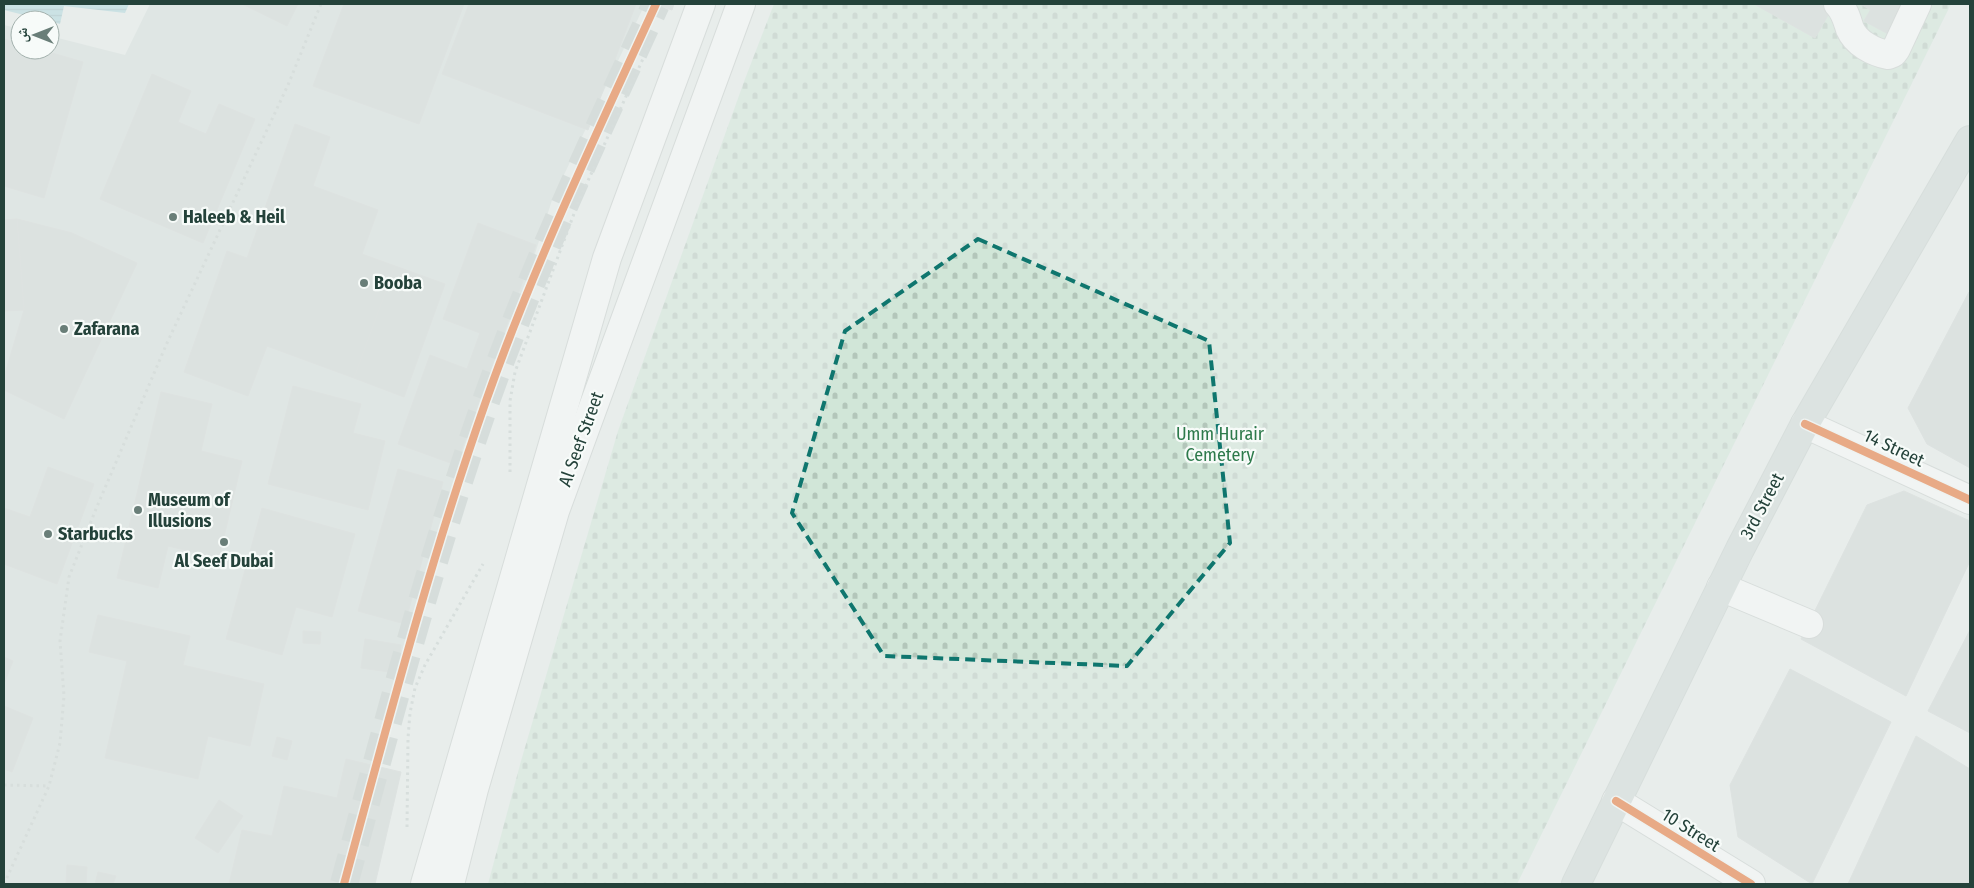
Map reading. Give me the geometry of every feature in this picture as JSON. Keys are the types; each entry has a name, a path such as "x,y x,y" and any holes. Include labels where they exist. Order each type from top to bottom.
{"main road":[{"name":"3rd Street","path":"1576,884 1721,587 1805,424 1970,140"}],"street":[{"name":"Al Seef Street","path":"424,884 607,258 701,4"},
{"name":"Al Seef Street","path":"450,884 474,789 555,512 741,4"},
{"path":"1838,4 1859,42 1888,55 1896,49 1917,4"},
{"name":"14 Street","path":"1805,424 1970,500"},
{"path":"1721,587 1808,624"},
{"name":"10 Street","path":"1616,801 1751,884"}],"path":[{"path":"4,884 49,786 60,743 64,696 60,640 69,577 167,343 288,85 321,4"},
{"path":"4,785 49,786"}],"highlighted area":[{"path":"978,239 1209,341 1230,543 1127,666 884,656 792,513 845,331"}],"shaded area":[{"name":"Al Seef Dubai","path":"150,4 645,4 552,200 335,884 4,884 4,25 10,26 10,60 60,60 60,39 125,55"}],"green space":[{"name":"Umm Hurair Cemetery","path":"774,4 1951,4 1517,884 488,884 521,761 618,431 745,79"}],"water":[{"path":"4,4 129,4 125,13 64,6 60,24 60,10 4,10"}],"building":[{"path":"242,4 298,4 287,26"},
{"path":"344,4 464,4 419,124 313,86"},
{"path":"469,4 636,4 588,130 442,74"},
{"path":"654,4 674,4 672,10"},
{"path":"1754,4 1819,4 1831,10 1815,38"},
{"path":"1860,4 1874,4 1871,10"},
{"path":"1874,4 1910,4 1892,36 1864,21"},
{"path":"4,39 10,41 10,60 60,60 60,55 83,62 44,198 4,186"},
{"path":"152,74 191,91 178,122 206,134 219,104 255,119 203,243 100,199"},
{"path":"295,124 330,137 313,186 378,210 362,254 395,266 354,378 267,346 248,396 184,372 227,251 247,258"},
{"path":"17,219 72,233 137,263 64,419 4,390 4,377 24,310"},
{"path":"17,219 24,310 4,311 4,220"},
{"path":"478,223 536,245 456,465 398,444 430,355 467,369 480,333 443,319"},
{"path":"395,266 445,284 404,397 354,378"},
{"path":"1969,292 1970,468 1927,444 1908,408"},
{"path":"293,386 361,404 353,433 385,441 368,510 268,484"},
{"path":"161,392 212,404 201,451 242,461 219,558 168,546 158,588 117,578"},
{"path":"48,467 94,484 57,584 4,564 4,508 30,517"},
{"path":"398,469 443,482 405,624 358,611"},
{"path":"1904,491 1970,521 1970,561 1906,696 1801,639 1867,505"},
{"path":"262,508 355,534 332,617 296,607 282,655 226,639"},
{"path":"98,615 190,636 183,665 264,684 250,746 208,736 198,779 105,758 127,661 89,652"},
{"path":"1970,630 1970,733 1928,711"},
{"path":"303,631 321,632 320,644 303,643"},
{"path":"365,639 401,645 397,673 361,668"},
{"path":"4,657 13,661 4,684"},
{"path":"1790,669 1891,722 1812,884 1738,837 1730,785"},
{"path":"4,706 33,718 12,772 4,769"},
{"path":"1916,736 1970,769 1970,884 1848,884"},
{"path":"277,737 292,741 287,760 272,756"},
{"path":"346,759 401,772 375,884 229,884 242,830 272,836 284,786 337,798"},
{"path":"219,800 243,816 218,853 195,838"},
{"path":"67,865 87,867 86,884 66,884"},
{"path":"98,872 116,876 113,884 95,884"}],"tunnel":[{"path":"344,884 428,581 486,401 545,250 588,151 656,4"}],"cycle path":[{"path":"344,884 428,581 486,401 545,250 588,151 656,4"},
{"path":"1805,424 1970,500"},
{"path":"1616,801 1751,884"}],"place":[{"name":"Haleeb & Heil","path":"173,217"},
{"name":"Booba","path":"364,283"},
{"name":"Zafarana","path":"64,329"},
{"name":"Museum of Illusions","path":"138,510"},
{"name":"Starbucks","path":"48,534"},
{"name":"Al Seef Dubai","path":"224,542"}]}
